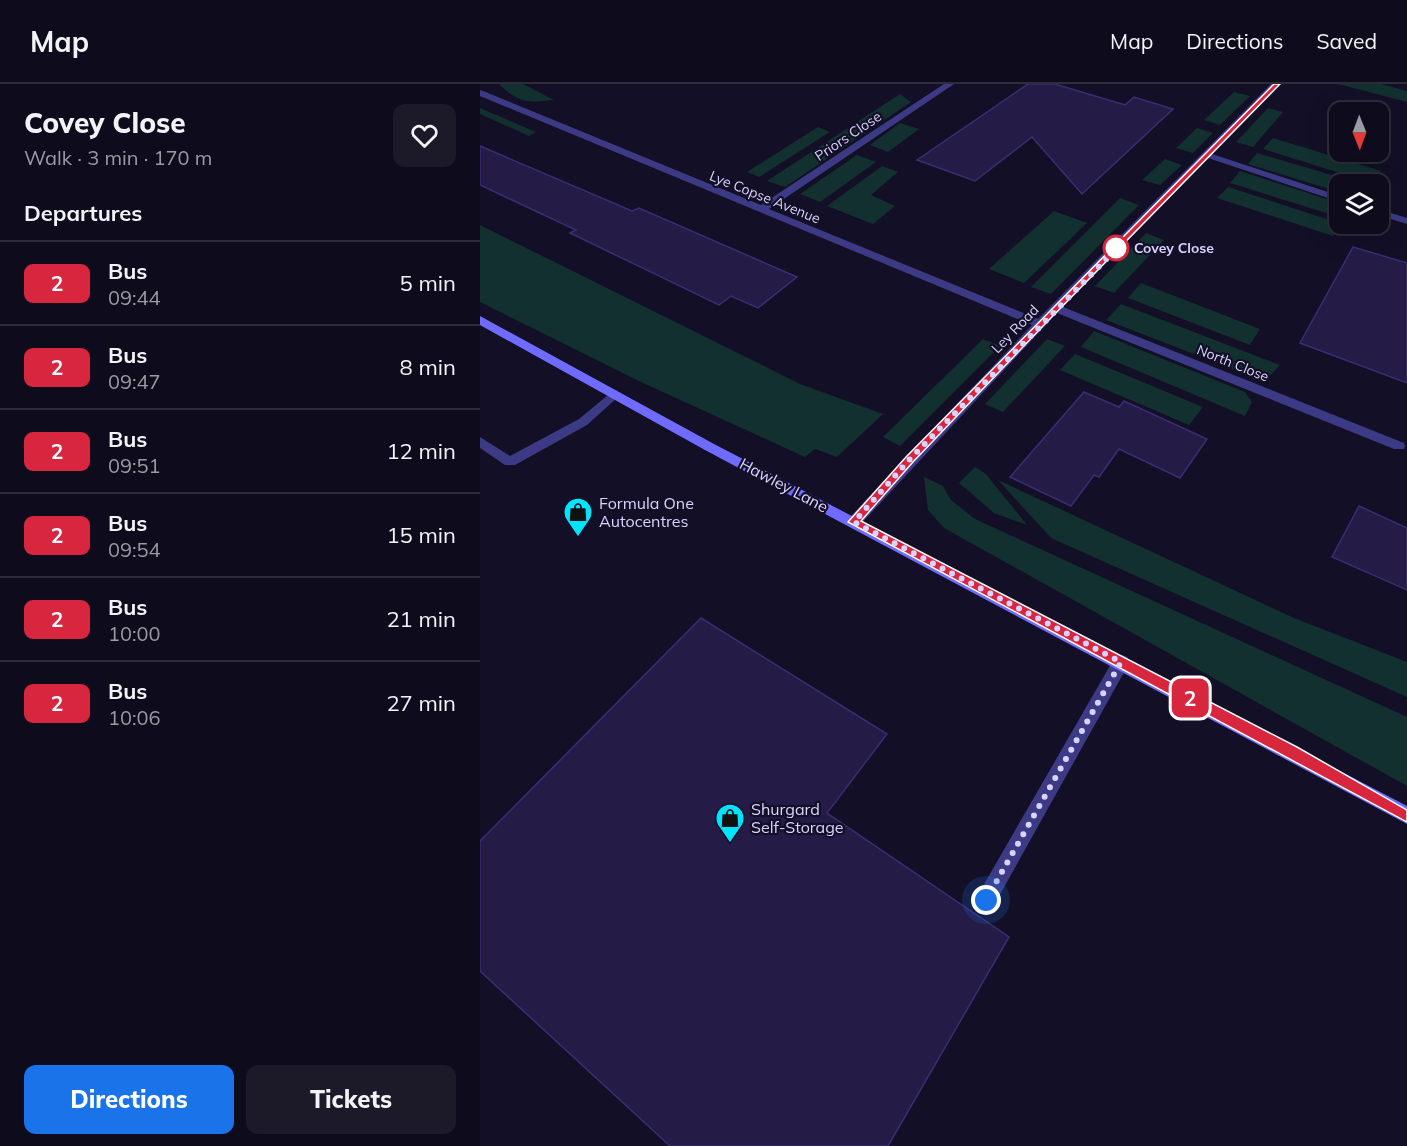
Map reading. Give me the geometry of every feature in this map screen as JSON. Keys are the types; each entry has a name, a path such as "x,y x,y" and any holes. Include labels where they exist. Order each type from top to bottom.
{"main road":[{"name":"Hawley Lane","path":"480,320 614,394 1407,815"}],"street":[{"name":"Priors Close","path":"761,210 950,84"},
{"name":"Ley Road","path":"854,522 910,459 1040,324 1276,84"},
{"name":"Lye Copse Avenue","path":"480,93 1040,324"},
{"path":"1207,155 1329,195"},
{"path":"1389,215 1407,221"},
{"name":"North Close","path":"1056,308 1399,446"},
{"path":"480,442 510,462 583,422 614,394"},
{"path":"986,900 1121,662"}],"green space":[{"path":"499,84 523,84 554,100 524,100 512,95"},
{"path":"1338,84 1381,84 1407,91 1407,102"},
{"path":"1234,92 1250,96 1220,125 1204,120"},
{"path":"900,94 911,102 785,187 767,181"},
{"path":"480,108 536,132 529,136 480,114"},
{"path":"1268,108 1283,112 1253,147 1236,142"},
{"path":"900,123 919,129 888,152 870,145"},
{"path":"818,127 830,132 759,177 747,172"},
{"path":"1197,128 1213,133 1193,153 1176,148"},
{"path":"1273,138 1329,155 1329,162 1352,162 1381,171 1379,174 1343,174 1263,149"},
{"path":"1257,153 1329,174 1329,189 1248,164"},
{"path":"857,155 876,162 820,202 800,194"},
{"path":"1165,159 1182,165 1160,185 1142,180"},
{"path":"882,166 898,172 871,195 895,206 873,224 827,206"},
{"path":"1240,171 1329,200 1329,214 1230,183"},
{"path":"1228,187 1329,220 1329,234 1334,234 1333,236 1217,198"},
{"path":"1120,198 1139,205 1051,294 1031,287"},
{"path":"1054,211 1087,223 1024,283 989,269"},
{"path":"480,225 800,384 883,414 837,457 815,449 805,457 641,382 480,302"},
{"path":"1146,233 1164,240 1114,293 1095,286"},
{"path":"1141,283 1260,329 1250,345 1128,298"},
{"path":"1121,304 1280,365 1269,377 1261,380 1106,320"},
{"path":"1094,331 1245,392 1252,402 1245,416 1081,347"},
{"path":"983,339 1000,346 900,446 883,437"},
{"path":"1047,339 1065,346 1003,412 985,404"},
{"path":"1075,354 1203,407 1189,425 1060,370"},
{"path":"975,467 986,474 1027,525 994,513 959,483"},
{"path":"924,477 943,486 951,500 975,519 1407,717 1407,786 944,528 928,510"},
{"path":"998,480 1294,618 1407,662 1407,697 1051,538"}],"building":[{"path":"1028,84 1055,84 1125,105 1134,97 1173,109 1082,194 1032,137 975,181 917,160"},
{"path":"480,146 632,211 639,208 797,277 758,308 731,296 719,305 570,233 576,230 480,185"},
{"path":"1353,247 1407,263 1407,383 1300,343"},
{"path":"1084,392 1119,407 1124,401 1207,439 1180,478 1119,449 1099,477 1094,475 1071,506 1010,477"},
{"path":"1359,506 1407,528 1407,590 1332,557"},
{"path":"701,618 887,734 827,813 1009,937 888,1146 670,1146 480,971 480,841"}],"bus line":[{"name":"2","path":"1276,84 1040,324 910,459 854,522 1292,752 1407,815"}],"place":[{"name":"Covey Close","path":"1116,248"},
{"name":"Formula One Autocentres","path":"578,538"},
{"name":"Shurgard Self-Storage","path":"730,844"}],"route":[{"path":"986,900 1121,662 854,522 910,459 1122,243 1116,248"}]}
